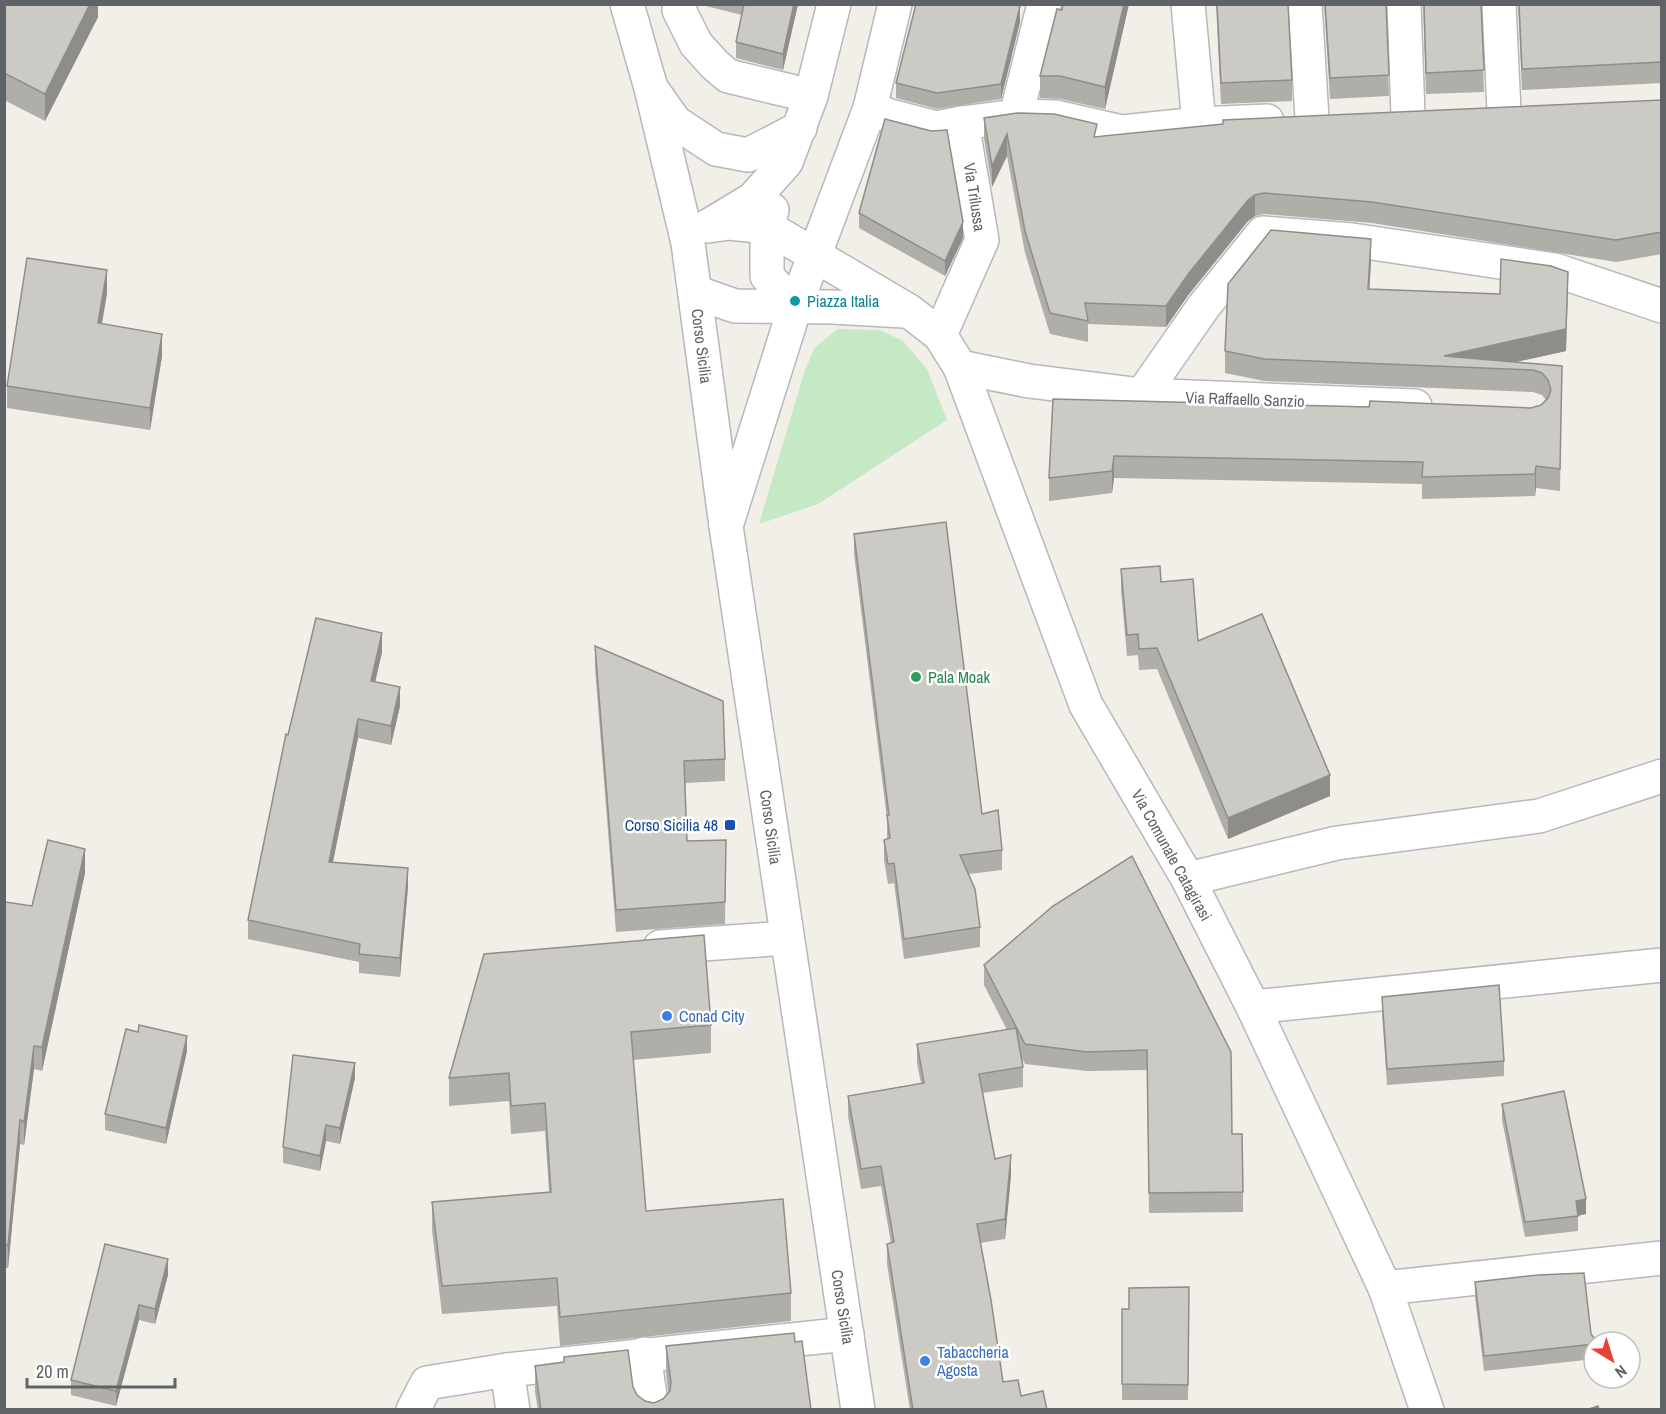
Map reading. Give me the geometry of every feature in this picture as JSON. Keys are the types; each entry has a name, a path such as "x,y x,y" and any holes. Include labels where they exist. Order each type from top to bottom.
{"street":[{"path":"627,4 651,88 675,122 716,149 760,213 767,276 795,307"},
{"path":"680,4 679,10 696,44 728,76 811,96"},
{"path":"698,235 760,213 786,162 800,128 811,96 834,4"},
{"path":"726,526 795,307 878,106 895,4"},
{"path":"1016,116 1044,4"},
{"path":"1188,4 1199,124"},
{"path":"1305,4 1312,118"},
{"path":"1376,116 1420,115 1404,4"},
{"path":"1499,4 1492,112 1538,109"},
{"name":"Corso Sicilia","path":"651,88 698,235 695,292 726,526 858,1410"},
{"path":"878,106 936,128 1016,116 1056,117 1122,132 1199,124 1344,117"},
{"name":"Via Trilussa","path":"940,335 982,240 962,123"},
{"path":"716,149 748,155 800,128"},
{"name":"Via Comunale Catagirasi","path":"760,213 815,255 909,311 940,335 960,367 1086,705 1188,879 1253,1006 1385,1288 1427,1410"},
{"path":"1142,395 1204,306 1263,233 1352,240 1555,270 1662,306"},
{"path":"695,292 735,306 909,311"},
{"name":"Via Raffaello Sanzio","path":"960,367 1029,381 1142,395 1450,408"},
{"path":"1188,879 1337,843 1539,816 1662,776"},
{"path":"634,949 787,938"},
{"path":"1253,1006 1662,965"},
{"path":"1385,1288 1662,1258"},
{"path":"413,1410 427,1383 507,1370 644,1354 847,1334"},
{"path":"644,1354 652,1410"},
{"path":"507,1370 513,1410"}],"green space":[{"path":"838,329 880,330 903,341 927,369 947,420 818,504 759,524 805,370 815,347"}],"building":[{"path":"4,4 90,4 45,94 4,73"},
{"path":"744,4 794,4 783,54 736,42"},
{"path":"916,4 1013,4 1020,6 1001,84 937,93 896,83"},
{"path":"1063,4 1124,4 1105,87 1060,76 1040,76 1057,9 1062,10"},
{"path":"1217,4 1288,4 1292,80 1221,83"},
{"path":"1325,4 1386,4 1389,75 1330,78"},
{"path":"1424,4 1481,4 1484,70 1426,73"},
{"path":"1519,4 1662,4 1662,62 1522,69"},
{"path":"1662,100 1662,232 1616,240 1372,202 1264,193 1248,200 1189,273 1166,306 1085,303 1088,321 1050,313 1025,231 1007,134 992,166 984,118 1017,113 1054,114 1097,124 1094,137 1223,124 1223,120"},
{"path":"885,119 931,131 947,130 963,222 945,261 859,213"},
{"path":"1271,230 1371,239 1368,289 1500,294 1501,259 1551,266 1568,272 1566,329 1444,356 1562,366 1560,469 1536,466 1535,474 1422,477 1423,462 1114,456 1112,471 1049,478 1053,399 1369,407 1370,401 1531,408 1541,405 1548,398 1551,390 1548,380 1542,373 1533,370 1264,359 1225,351 1228,284"},
{"path":"27,258 107,270 98,323 162,334 150,408 7,386"},
{"name":"Pala Moak","path":"946,522 982,814 998,810 1002,850 960,855 975,889 980,927 904,939 894,863 888,864 884,840 890,838 887,815 889,815 854,534"},
{"path":"1160,566 1161,582 1193,579 1198,641 1262,614 1330,775 1228,818 1157,648 1139,649 1138,634 1127,635 1121,569"},
{"path":"316,618 382,633 371,681 400,687 391,726 358,719 329,862 408,868 400,958 359,954 360,944 248,920 286,734 288,735"},
{"path":"595,646 723,701 725,759 684,761 687,841 726,840 725,902 616,910"},
{"path":"48,840 85,849 42,1047 34,1046 24,1122 20,1120 8,1245 4,1245 4,902 32,906"},
{"path":"1132,856 1231,1052 1232,1134 1242,1134 1243,1192 1149,1193 1147,1050 1087,1052 1025,1044 984,965 1053,906"},
{"path":"704,935 711,1025 631,1032 646,1211 783,1199 791,1293 560,1317 557,1278 442,1286 432,1202 551,1192 545,1103 511,1106 509,1073 449,1078 484,954"},
{"path":"1499,985 1504,1061 1387,1069 1382,997"},
{"path":"139,1025 187,1036 166,1128 105,1114 126,1029 138,1032"},
{"path":"1016,1028 1023,1067 979,1074 995,1159 1011,1155 1005,1219 977,1224 1003,1382 1018,1380 1021,1396 1043,1391 1047,1410 913,1410 887,1244 894,1242 881,1166 861,1169 848,1096 924,1083 917,1044"},
{"path":"293,1055 355,1063 340,1128 326,1125 320,1156 283,1147"},
{"path":"1564,1091 1586,1199 1576,1201 1578,1216 1525,1222 1502,1104"},
{"path":"105,1244 168,1259 155,1309 139,1305 116,1391 71,1380"},
{"path":"1584,1273 1591,1330 1582,1330 1582,1345 1484,1356 1475,1282"},
{"path":"1189,1287 1188,1385 1122,1384 1122,1309 1129,1309 1129,1288"},
{"path":"794,1333 795,1342 802,1341 811,1410 541,1410 535,1366 564,1362 564,1357 628,1350 633,1387 637,1395 645,1401 654,1403 663,1399 670,1391 666,1346"},
{"path":"1598,1406 1599,1410 1586,1410"}],"place":[{"name":"Piazza Italia","path":"795,301"},
{"name":"Pala Moak","path":"916,677"},
{"name":"Corso Sicilia 48","path":"730,825"},
{"name":"Conad City","path":"667,1016"},
{"name":"Tabaccheria Agosta","path":"925,1361"}]}
